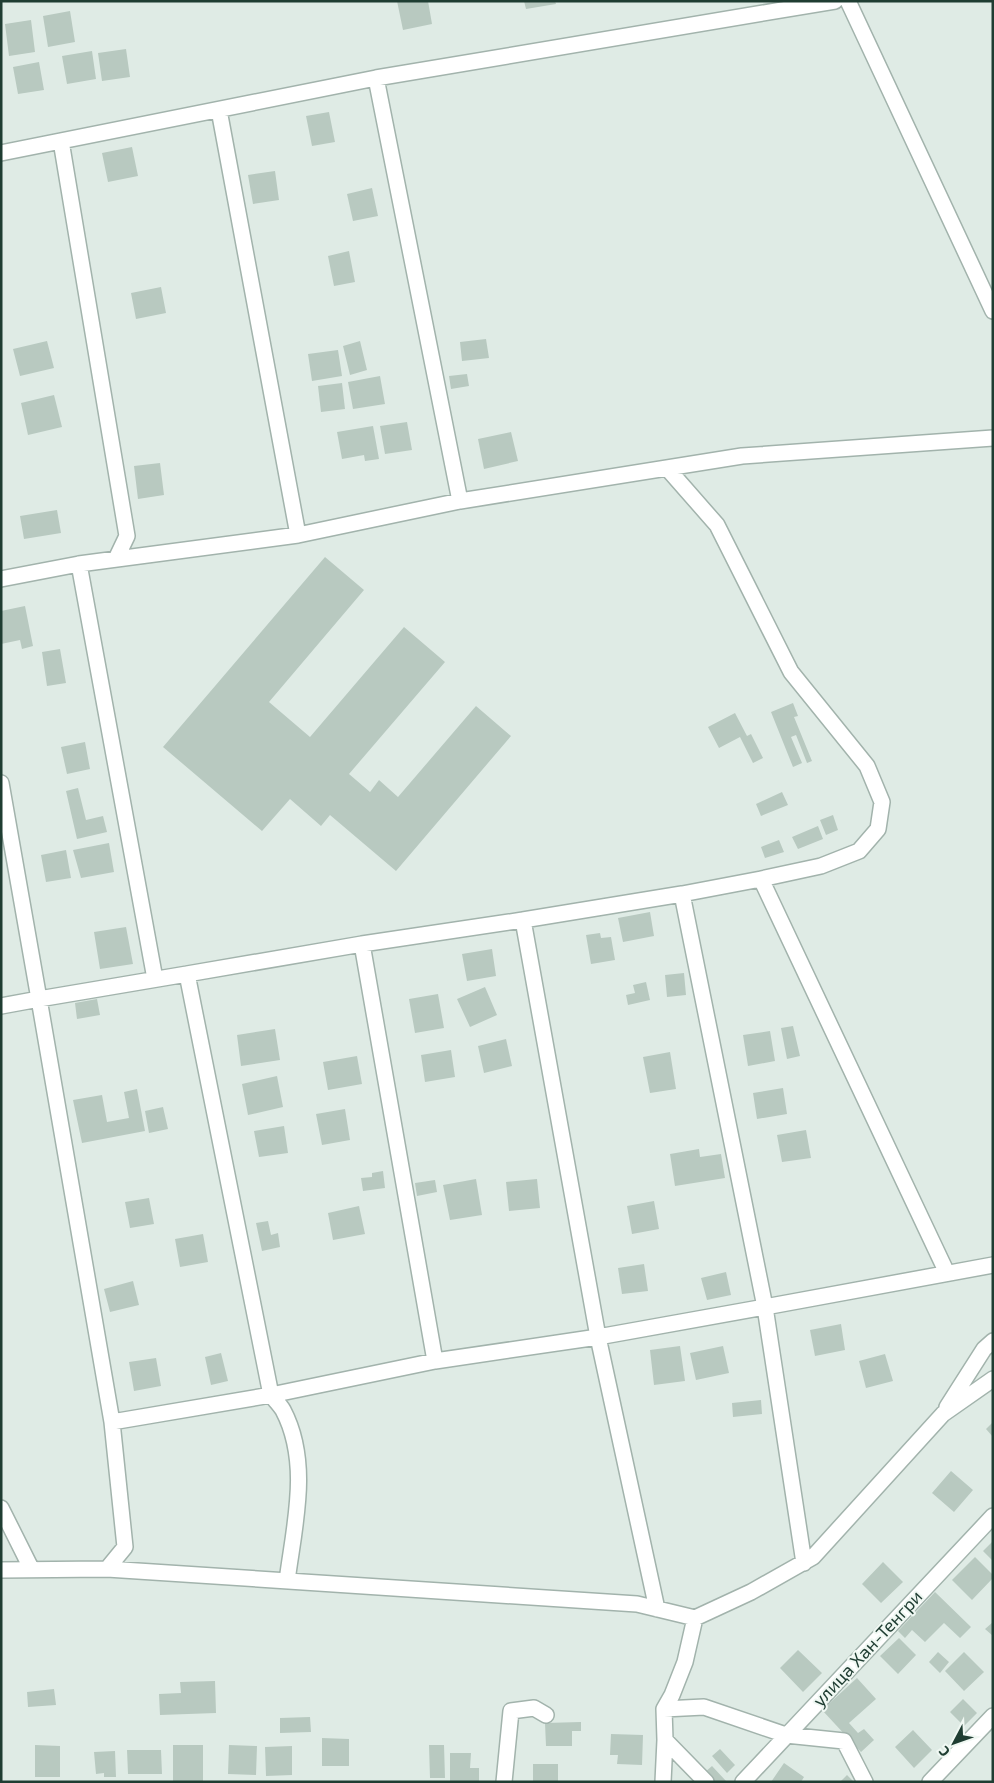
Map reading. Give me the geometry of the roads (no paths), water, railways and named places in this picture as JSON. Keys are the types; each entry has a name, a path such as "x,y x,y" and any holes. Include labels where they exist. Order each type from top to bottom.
{"street":[{"path":"1,153 376,78 835,1"},
{"path":"848,1 993,311"},
{"path":"376,78 460,501"},
{"path":"219,110 298,534"},
{"path":"61,141 127,536 116,559"},
{"path":"1,579 79,564 298,534 460,501 742,456 993,438"},
{"path":"1,1006 362,944 682,894 820,866 859,851 878,830 882,802 867,766 791,672 717,525 667,468"},
{"path":"79,564 155,979"},
{"path":"1,784 112,1422 125,1547 108,1569"},
{"path":"760,879 947,1274"},
{"path":"682,894 765,1307 804,1563"},
{"path":"524,920 598,1337 657,1609"},
{"path":"362,944 435,1361"},
{"path":"187,974 271,1395 283,1409 293,1436 299,1473 287,1581"},
{"path":"112,1422 271,1395 435,1361 598,1337 993,1265"},
{"path":"1,1570 31,1568 108,1569 637,1604 695,1618 751,1592 813,1558 943,1414 984,1349 993,1341"},
{"path":"943,1414 993,1379"},
{"path":"1,1508 31,1568"},
{"name":"улица Хан-Тенгри","path":"743,1782 993,1516"},
{"path":"663,1782 664,1709 672,1695 685,1662 695,1618"},
{"path":"664,1709 704,1707 786,1735 844,1741 865,1782"},
{"path":"504,1782 510,1711 534,1708 546,1715"},
{"path":"930,1782 993,1716"},
{"path":"665,1740 706,1782"}]}
